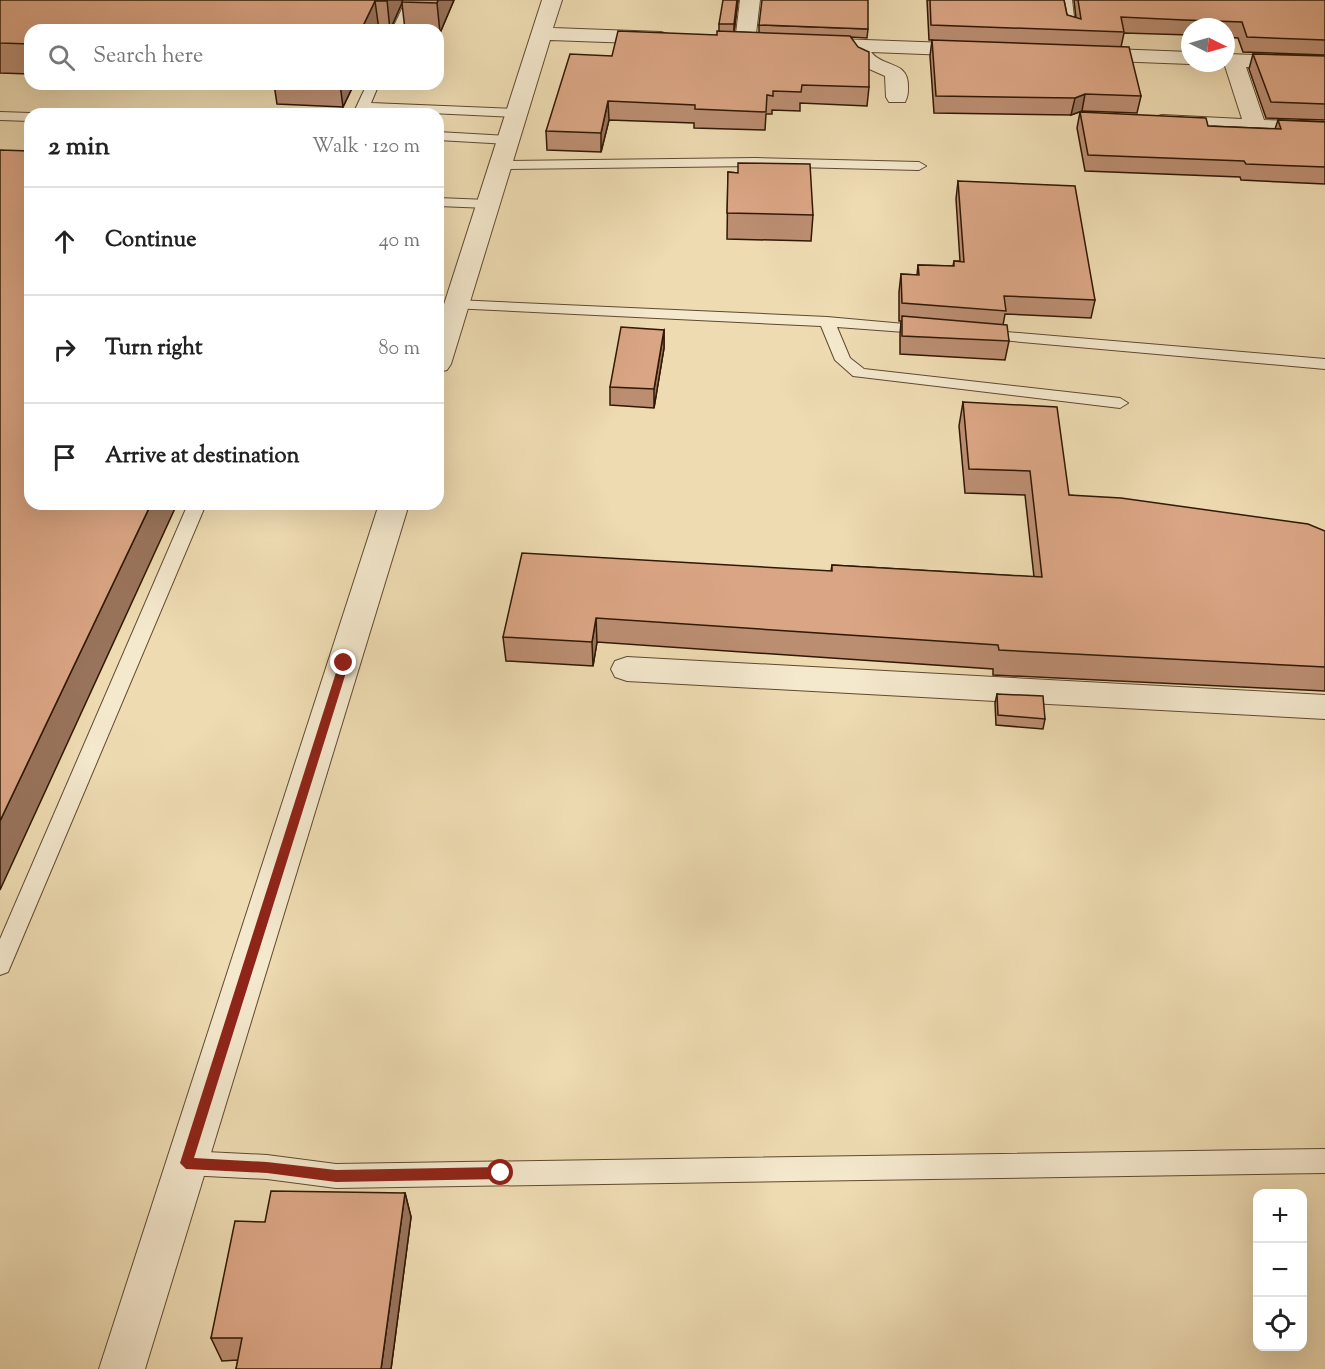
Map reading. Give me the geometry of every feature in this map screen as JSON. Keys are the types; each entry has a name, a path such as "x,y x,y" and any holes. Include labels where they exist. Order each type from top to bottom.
{"street":[{"path":"444,344 552,0"},
{"path":"745,42 750,0"},
{"path":"542,34 685,39"},
{"path":"721,41 768,42"},
{"path":"791,43 989,51"},
{"path":"859,46 860,54 866,61 893,72 897,77 897,97"},
{"path":"1072,54 1181,58"},
{"path":"1235,60 1325,63"},
{"path":"1234,72 1256,125"},
{"path":"1140,122 1325,129"},
{"path":"122,1369 392,510"},
{"path":"627,669 1325,707"}],"lane":[{"path":"401,24 412,0"},
{"path":"1066,0 1072,30"},
{"path":"362,108 370,90"},
{"path":"444,112 517,113"},
{"path":"0,116 24,117"},
{"path":"444,136 508,140"},
{"path":"501,165 756,162 919,166"},
{"path":"444,202 488,204"},
{"path":"456,305 827,322 945,332"},
{"path":"827,322 843,360 859,374 1120,403"},
{"path":"969,334 1325,364"},
{"path":"0,965 194,510"},
{"path":"186,1163 267,1167 336,1176 1325,1161"}],"building":[{"path":"0,0 387,0 375,1 364,24 24,24 24,44 0,43"},
{"path":"403,0 438,0 437,3 402,2"},
{"path":"723,0 737,0 734,24 719,24"},
{"path":"762,0 868,0 868,29 759,25"},
{"path":"930,0 1064,0 1067,15 1081,19 1078,0 1325,0 1325,40 1247,37 1242,22 1235,22 1235,18 1181,19 1121,17 1124,32 931,25"},
{"path":"618,31 717,35 717,31 850,36 858,47 869,52 869,87 802,85 801,92 773,91 773,96 767,95 766,112 695,109 695,105 608,101 601,133 546,131 570,54 612,56"},
{"path":"932,40 1129,47 1141,96 1085,94 1075,98 936,96"},
{"path":"1253,54 1325,56 1325,104 1271,102"},
{"path":"1080,112 1206,118 1208,126 1281,129 1278,120 1325,122 1325,167 1246,164 1244,161 1088,155"},
{"path":"0,150 24,151 24,510 148,510 0,821"},
{"path":"738,163 810,164 813,215 727,213 728,172 738,173"},
{"path":"958,181 1075,186 1095,300 1004,296 1006,311 902,303 901,274 919,275 918,265 954,266 954,261 964,262"},
{"path":"902,316 1007,325 1009,341 902,336"},
{"path":"621,327 664,330 654,389 610,387"},
{"path":"963,402 1057,407 1069,495 1121,498 1308,524 1325,531 1325,667 999,650 998,645 596,618 592,642 503,637 522,553 832,571 832,565 1042,577 1030,471 969,469"},
{"path":"997,694 1043,696 1045,719 998,715"},
{"path":"271,1191 405,1193 381,1369 236,1369 242,1338 211,1338 235,1221 265,1222"}],"route":[{"path":"344,663 186,1163 267,1167 336,1176 501,1173"}]}
